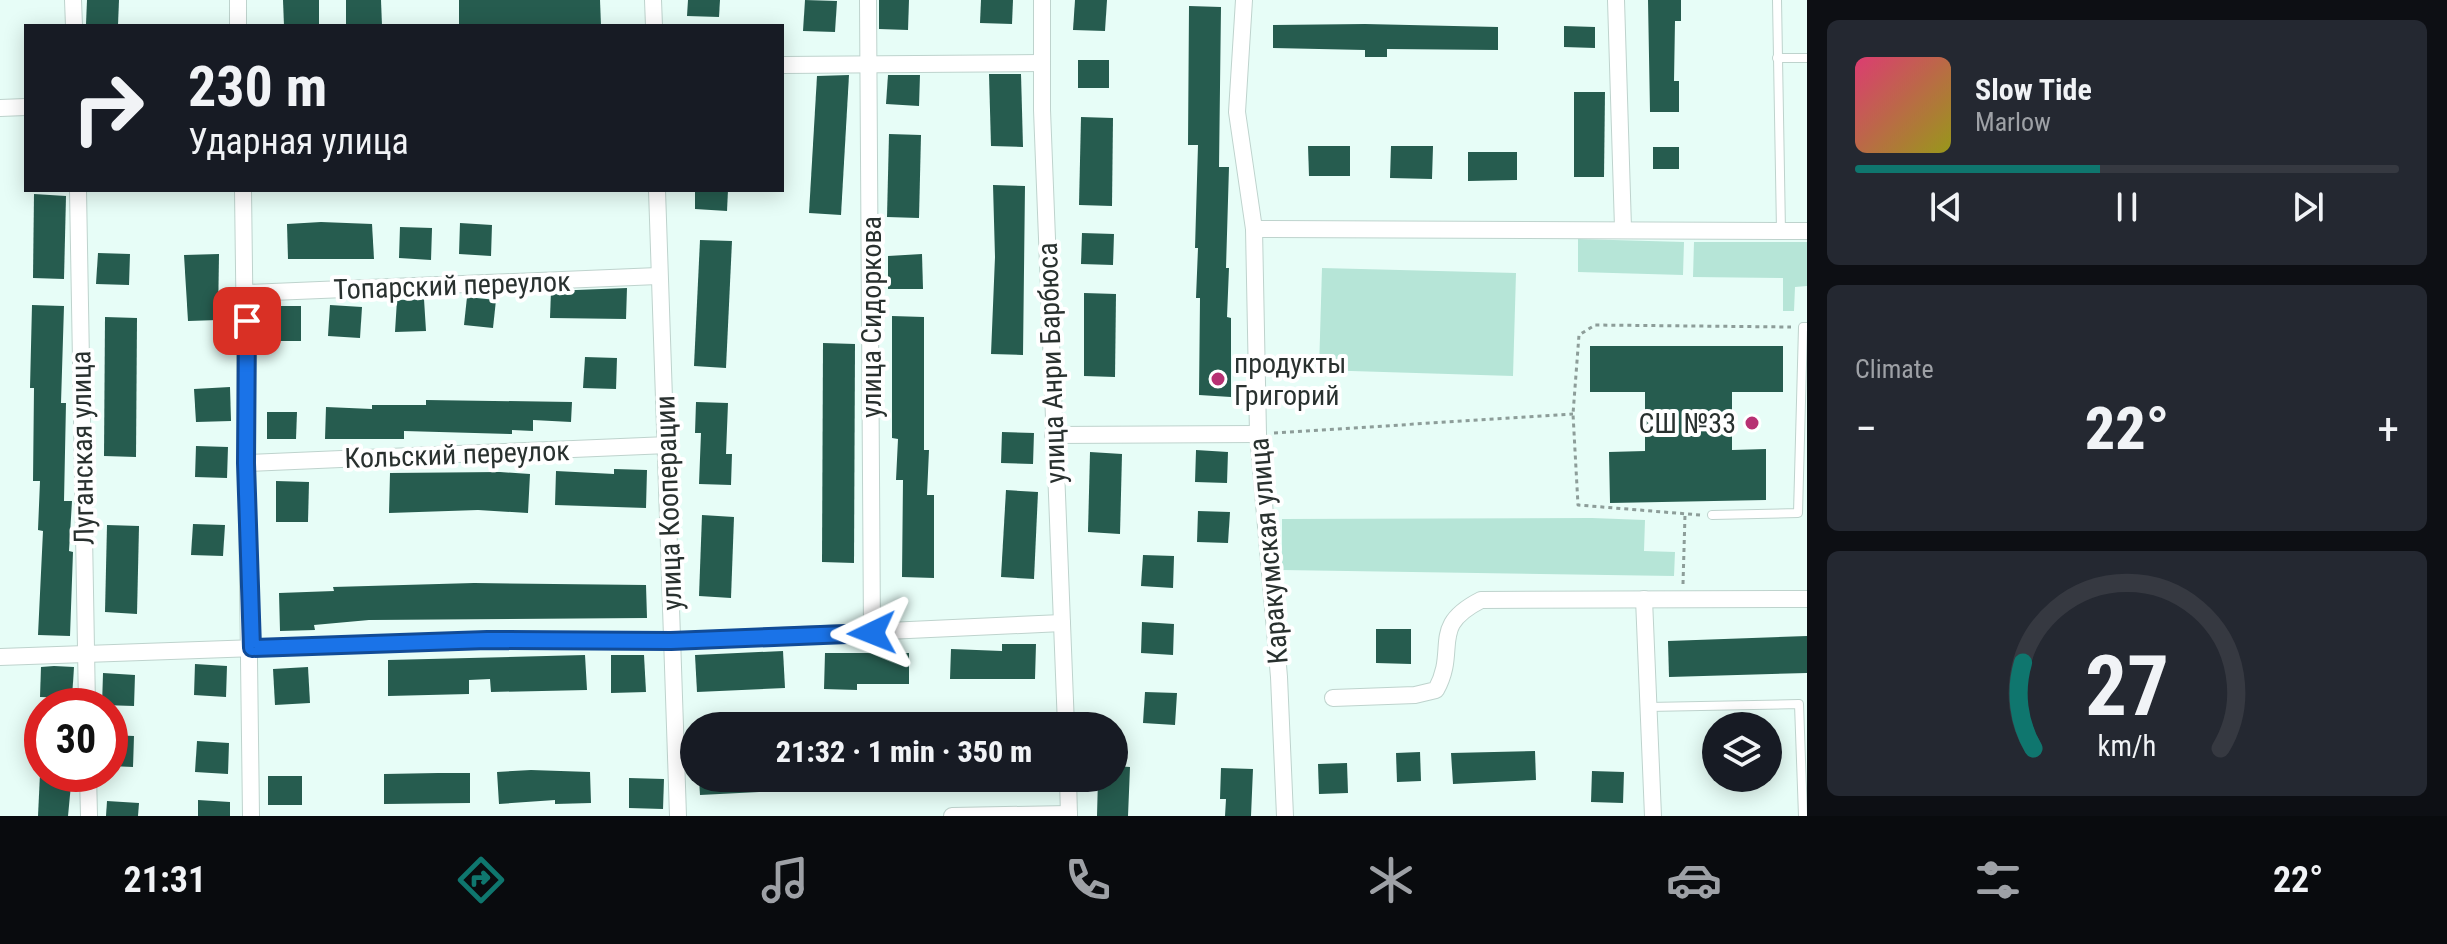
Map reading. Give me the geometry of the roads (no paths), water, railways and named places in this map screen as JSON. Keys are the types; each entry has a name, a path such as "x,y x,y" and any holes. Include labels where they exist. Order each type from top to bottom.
{"street":[{"path":"73,0 74,24"},
{"path":"238,0 238,24"},
{"path":"653,0 654,24"},
{"name":"улица Сидоркова","path":"868,0 872,633"},
{"name":"улица Анри Барбюса","path":"1042,0 1053,435 1065,712"},
{"name":"Каракумская улица","path":"1244,0 1237,112 1254,229 1258,434 1279,677 1285,816"},
{"path":"1616,0 1623,228"},
{"path":"784,65 1042,63"},
{"path":"0,108 24,107"},
{"name":"Луганская улица","path":"78,192 87,688"},
{"path":"243,192 252,648 251,816"},
{"name":"улица Кооперации","path":"657,192 658,276 668,445 678,816"},
{"path":"1254,229 1807,231"},
{"name":"Топарский переулок","path":"247,293 658,276"},
{"path":"1053,435 1258,434"},
{"name":"Кольский переулок","path":"246,463 668,445"},
{"path":"1644,599 1653,816"},
{"path":"1333,698 1415,695 1436,690 1446,672 1447,627 1461,610 1481,600 1807,599"},
{"path":"0,657 487,640 671,641 1062,623"},
{"path":"88,792 89,816"},
{"path":"952,816 1069,815 1068,792"}],"lane":[{"path":"1777,0 1781,231"},
{"path":"1777,58 1807,58"},
{"path":"1712,515 1798,513 1805,327"},
{"path":"1648,707 1799,704 1803,816"}],"place":[{"name":"продукты Григорий","path":"1218,379"},
{"name":"СШ №33","path":"1752,423"}]}
